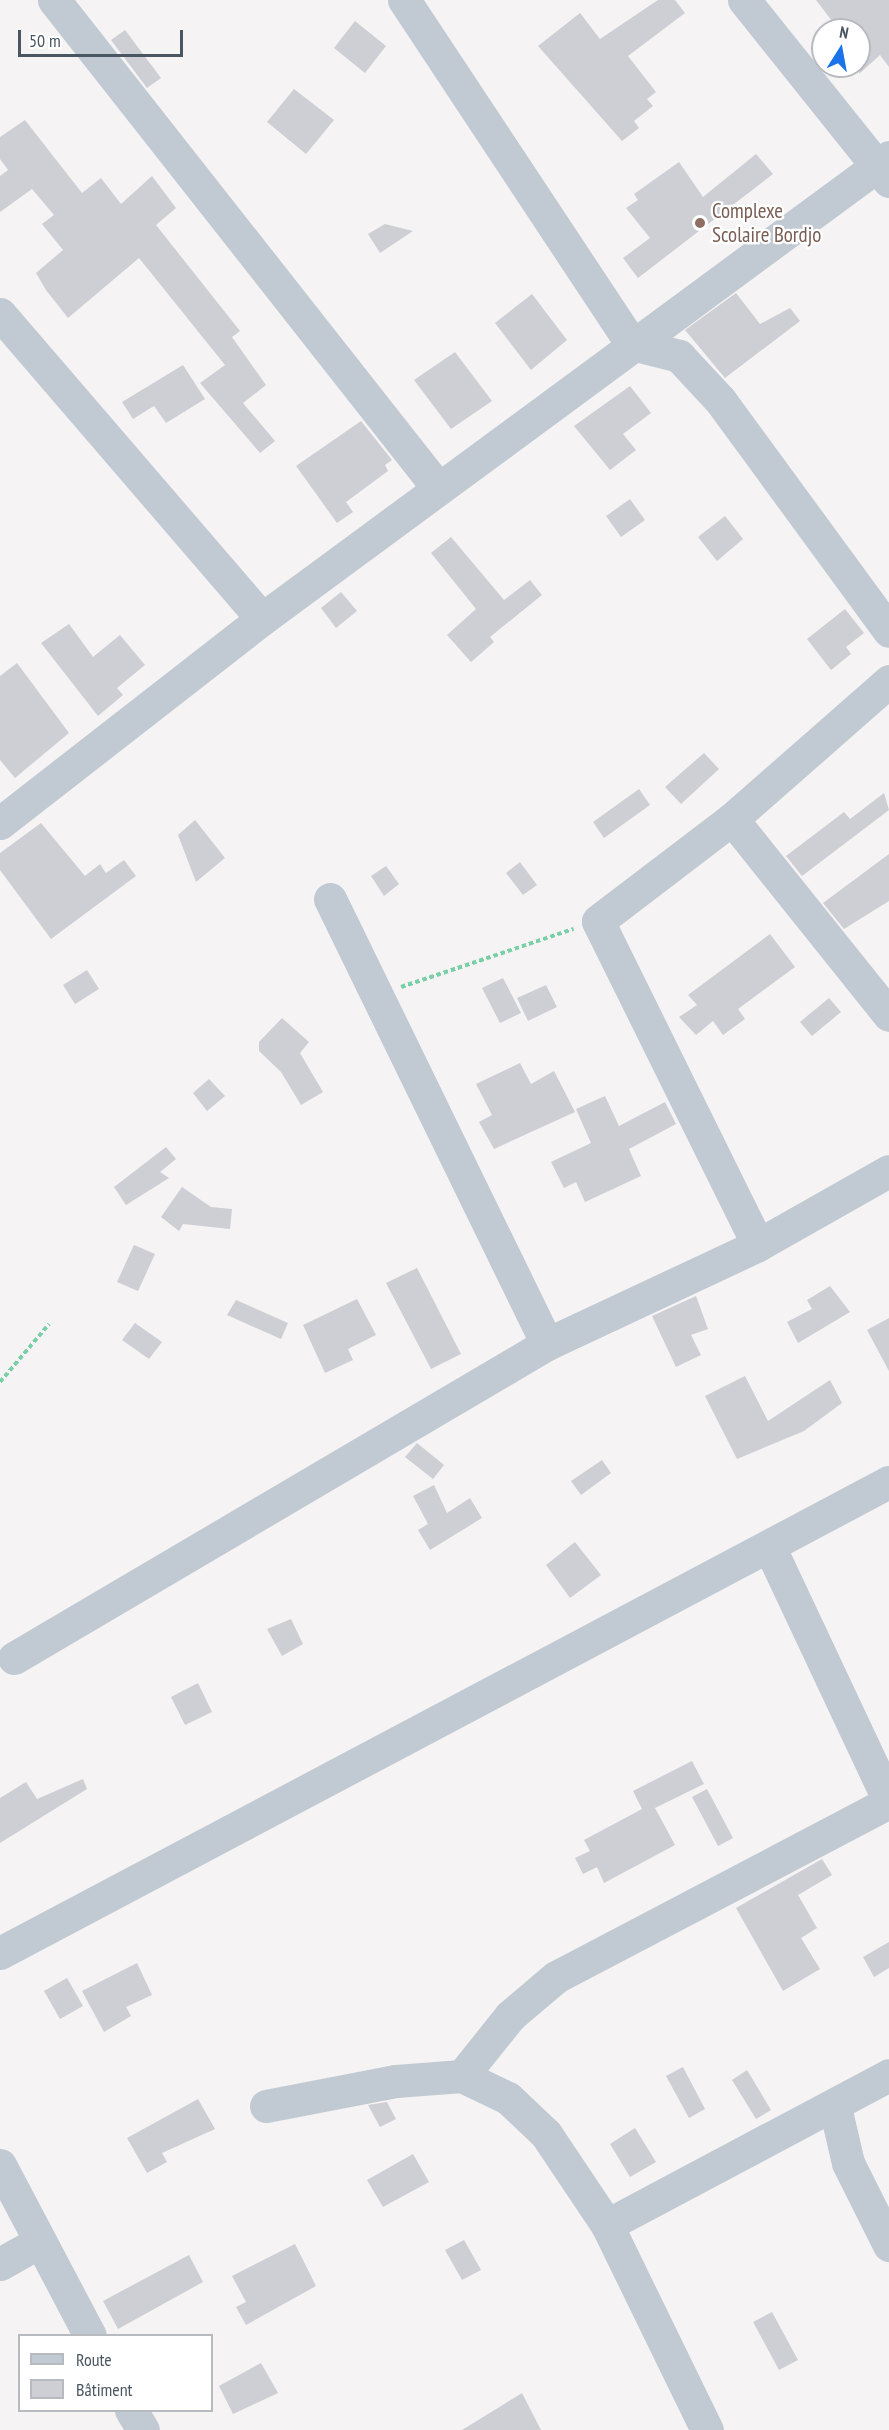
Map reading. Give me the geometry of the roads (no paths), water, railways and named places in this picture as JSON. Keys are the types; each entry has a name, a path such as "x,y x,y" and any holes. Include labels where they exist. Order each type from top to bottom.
{"street":[{"path":"54,0 438,488"},
{"path":"404,0 632,344 680,356 720,399 889,631"},
{"path":"6,808 632,344 885,168 744,0"},
{"path":"0,314 262,619"},
{"path":"758,1245 598,921 732,819 889,681"},
{"path":"732,819 889,1015"},
{"path":"330,899 547,1344"},
{"path":"14,1658 547,1344 758,1245 889,1171"},
{"path":"0,1953 889,1482"},
{"path":"462,2076 510,2016 556,1977 889,1802 769,1546"},
{"path":"608,2225 835,2107 889,2075"},
{"path":"266,2106 396,2080 462,2076 519,2105 546,2134 608,2225 707,2430"},
{"path":"835,2107 848,2163 889,2245"},
{"path":"0,2165 89,2334"},
{"path":"0,2264 39,2242"}],"place":[{"name":"Complexe Scolaire Bordjo","path":"700,223"}]}
